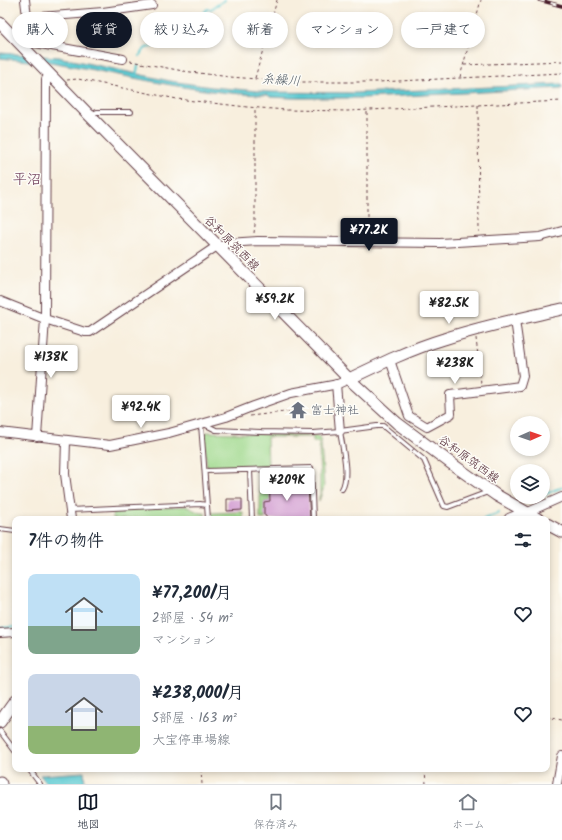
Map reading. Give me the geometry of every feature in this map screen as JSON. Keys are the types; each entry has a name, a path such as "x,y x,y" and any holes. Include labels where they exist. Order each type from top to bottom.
{"main road":[{"name":"谷和原筑西線","path":"0,23 12,32"},
{"name":"谷和原筑西線","path":"29,48 50,76 349,379 397,423 491,491 532,516"},
{"path":"349,379 390,360 442,339 562,309"},
{"path":"518,516 526,513"},
{"path":"550,526 562,532"},
{"path":"0,722 12,705"}],"street":[{"path":"24,0 27,12"},
{"path":"68,15 103,12 152,5"},
{"path":"59,48 122,59"},
{"path":"37,437 45,319 46,80 50,76"},
{"path":"0,301 45,319 84,332 90,332 217,246 228,243 254,241 440,243 540,237 562,231"},
{"path":"390,360 410,416 428,427 451,414 450,395 520,386 523,376 515,320"},
{"path":"0,432 110,445 169,433 226,417 296,392 336,384 349,379"},
{"path":"336,384 340,431"},
{"path":"66,441 65,474 70,515"},
{"path":"526,513 562,497"},
{"path":"0,633 12,632"},
{"path":"557,784 562,756"}],"lane":[{"path":"89,115 97,112 131,112"},
{"path":"202,423 216,430 314,433 383,426 424,460 428,466 444,506 448,507 491,491"},
{"path":"202,423 208,516"},
{"path":"340,431 344,449 345,477 345,485 342,489"},
{"path":"205,471 311,468 313,516"},
{"path":"250,470 252,516"},
{"path":"70,515 200,504 207,505"},
{"path":"0,529 12,531"},
{"path":"0,731 12,747"},
{"path":"30,772 40,784"}],"path":[{"path":"254,79 277,0"},
{"path":"460,77 481,0"},
{"path":"122,59 183,71 291,82 343,82 562,73"},
{"path":"464,65 562,61"},
{"path":"59,85 66,80 78,79 177,99 255,108 304,110 367,110 562,101"},
{"path":"478,105 480,241"},
{"path":"254,241 255,108"},
{"path":"366,242 367,110"},
{"path":"475,330 482,391"},
{"path":"247,416 293,411"},
{"path":"412,451 427,432"},
{"path":"550,718 562,720"},
{"path":"201,772 202,784"},
{"path":"425,772 426,784"}],"green space":[{"path":"207,432 318,436 321,444 324,487 319,501 319,442 313,442 313,437 267,437 268,466 207,468 204,434"},
{"path":"269,477 270,501 264,502 265,516 260,516 260,480 262,478"},
{"path":"186,506 200,513 205,513 205,516 113,516 113,510"},
{"path":"243,512 243,516 211,516 211,513"}],"water":[{"path":"0,53 58,57 170,81 211,87 270,92 355,93 562,84 562,88 363,98 270,97 268,95 240,94 184,87 44,61 0,58"},
{"path":"84,772 85,784 47,784 40,775"}],"building":[{"path":"269,477 282,477 282,488 295,488 295,483 301,483 302,487 308,487 310,516 266,516 264,515 264,502 270,501"},
{"path":"227,499 242,499 242,510 227,511"}],"waterway":[{"path":"140,56 146,48 176,35 196,16 203,14 207,9 211,9 225,0"},
{"path":"136,76 138,66"},
{"path":"550,492 562,487"},
{"path":"492,516 499,513"},
{"path":"0,628 12,627"}],"railway":[{"path":"539,0 562,6"}],"place":[{"name":"富士神社","path":"298,410"}],"district":[{"name":"平沼","path":"27,179"}],"water label":[{"name":"糸繰川","path":"281,79"}]}
